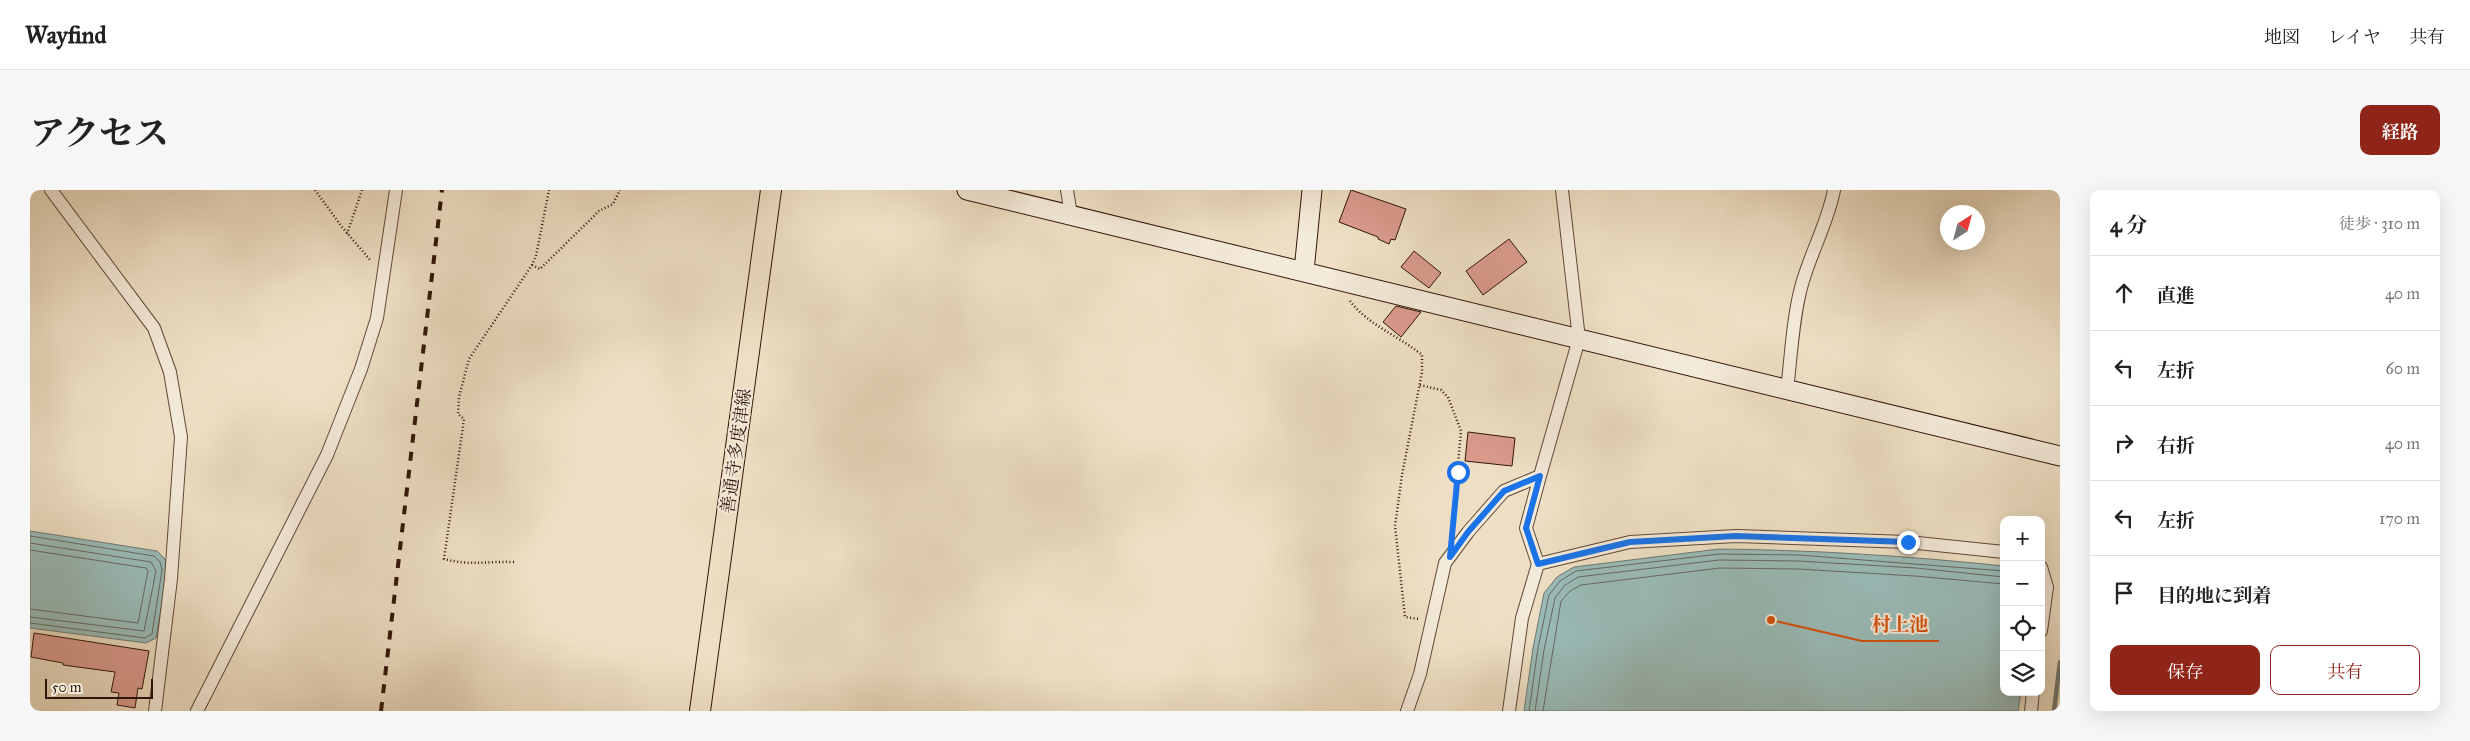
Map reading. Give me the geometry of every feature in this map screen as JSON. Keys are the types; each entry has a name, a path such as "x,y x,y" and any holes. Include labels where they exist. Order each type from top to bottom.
{"main road":[{"name":"善通寺多度津線","path":"700,711 772,190"}],"street":[{"path":"51,190 154,328 170,372 181,446 171,579 155,711"},
{"path":"198,711 326,455 361,369 377,318 396,190"},
{"path":"967,190 2060,456"},
{"path":"1067,190 1070,215"},
{"path":"1304,271 1312,190"},
{"path":"1509,711 1522,618 1538,564 1526,528 1579,339 1562,190"},
{"path":"1787,390 1801,286 1815,242 1831,206 1834,190"},
{"path":"1406,711 1420,674 1445,563 1468,532 1504,491 1540,476"},
{"path":"1538,564 1630,542 1736,536 1908,542 2000,552"},
{"path":"2045,581 2047,587 2045,602"},
{"path":"2031,711 2033,696"}],"path":[{"path":"315,190 347,234 384,275"},
{"path":"347,234 362,190"},
{"path":"514,562 493,562 476,565 444,559 464,419 458,414 464,375 469,359 532,265 548,190"},
{"path":"532,265 540,269 593,216 613,204 620,190"},
{"path":"1343,281 1346,295 1360,315 1404,341 1422,355 1420,385 1402,475 1395,526 1405,617 1431,621"},
{"path":"1420,385 1441,390 1448,397 1461,431 1450,557"}],"water":[{"path":"30,531 157,551 165,559 168,570 156,638 146,643 30,628"},
{"path":"1719,549 1862,554 2000,566 2000,696 2020,696 2018,711 1524,711 1533,648 1544,593 1557,577 1574,567"}],"building":[{"path":"1351,190 1406,209 1395,240 1391,239 1389,244 1378,239 1378,237 1339,222"},
{"path":"1509,239 1527,262 1483,295 1466,271"},
{"path":"1414,251 1441,273 1429,288 1401,267"},
{"path":"1396,306 1421,312 1401,337 1383,322"},
{"path":"1468,432 1515,438 1512,466 1465,461"},
{"path":"34,633 149,651 142,689 138,688 135,708 117,705 119,693 111,692 115,672 63,665 63,663 31,657"}],"waterway":[{"path":"2054,711 2060,662"}],"railway":[{"path":"381,711 442,190"}],"place":[{"name":"村上池","path":"1771,620"}],"route":[{"path":"1458,472 1450,557 1468,532 1504,491 1540,476 1526,528 1538,564 1556,558 1630,542 1736,536 1908,542"}]}
